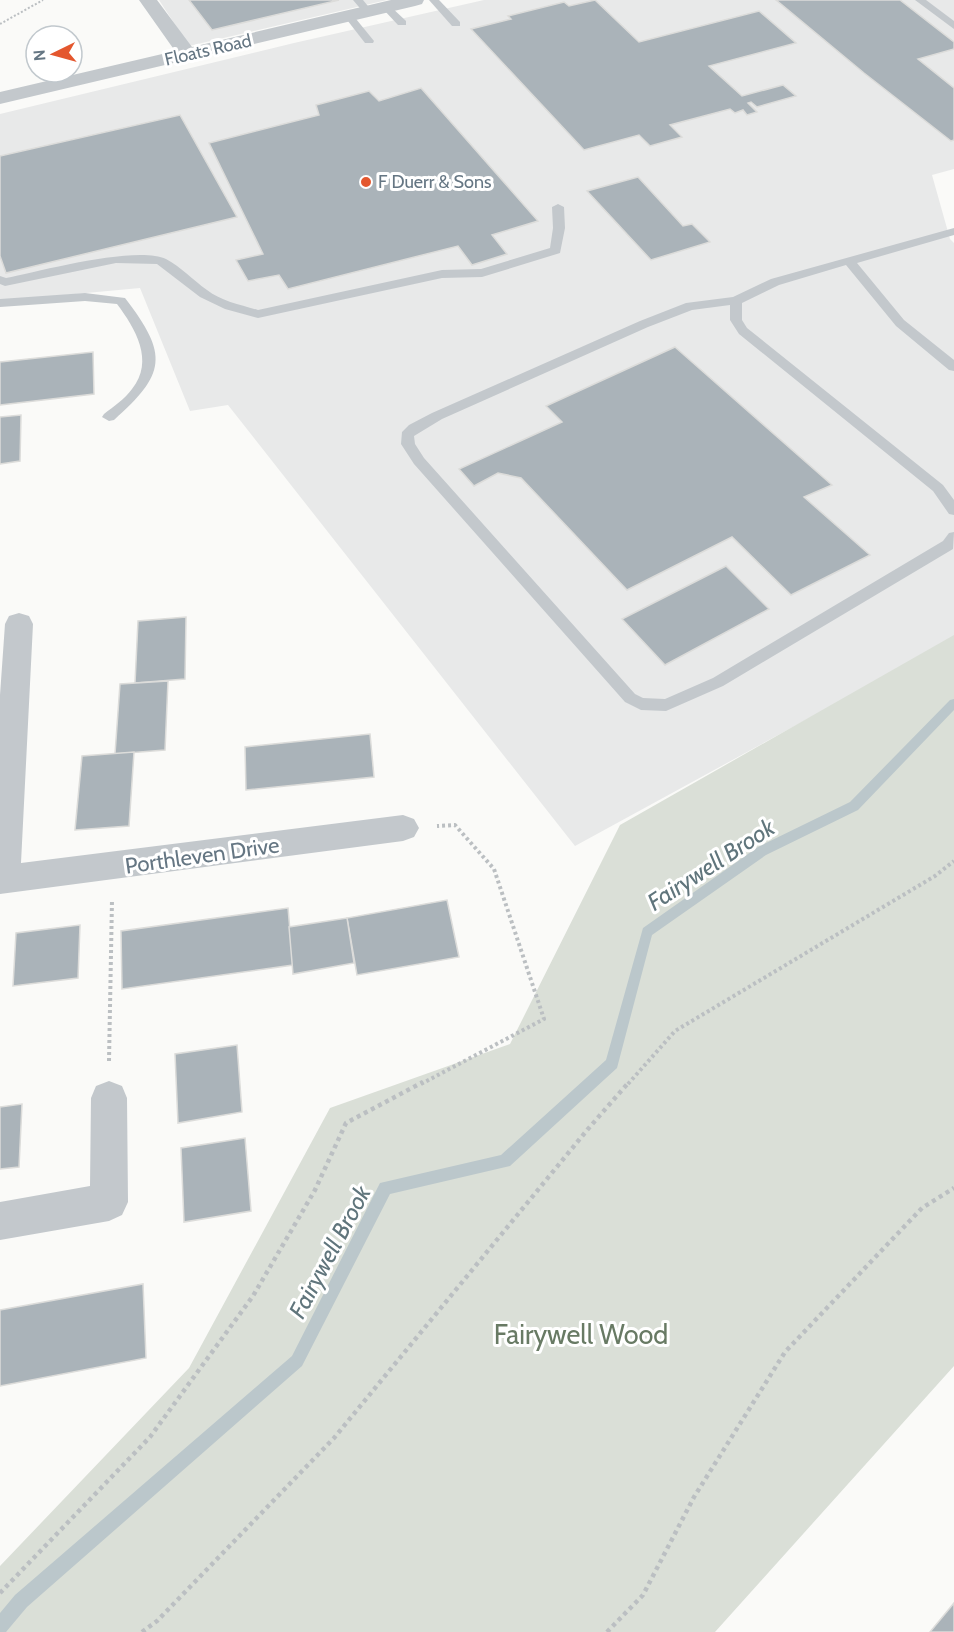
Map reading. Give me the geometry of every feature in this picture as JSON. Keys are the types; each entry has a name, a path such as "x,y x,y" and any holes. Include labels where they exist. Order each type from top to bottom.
{"street":[{"path":"148,0 188,55"},
{"name":"Floats Road","path":"0,98 188,55 365,9 415,0"},
{"path":"2,880 19,624"},
{"name":"Porthleven Drive","path":"2,880 403,828"},
{"path":"0,1221 109,1202 109,1098"}],"lane":[{"path":"434,0 456,24"},
{"path":"920,0 954,26"},
{"path":"369,41 365,9 402,23"},
{"path":"0,280 5,282 49,275 116,259 160,261 204,294 229,306 258,314 441,274 482,273 556,250 559,228 558,207"},
{"path":"954,231 775,282 736,301 690,306 644,324 422,424 407,435 408,444 419,461 630,698 641,704 666,705 718,682 948,546 954,537"},
{"path":"849,261 900,323 954,367"},
{"path":"0,303 85,297 121,301 138,322 151,356 149,373 138,391 109,417"},
{"path":"736,301 736,320 743,331 938,488 954,510"}],"path":[{"path":"0,24 43,0"},
{"path":"0,1593 150,1437 164,1418 253,1296 315,1190 346,1123 544,1019 494,869 455,825 403,828"},
{"path":"142,1632 157,1621 334,1438 588,1129 675,1030 935,876 954,861"},
{"path":"109,1098 112,867"},
{"path":"607,1632 643,1595 694,1497 785,1352 922,1208 954,1188"}],"shaded area":[{"path":"159,0 387,0 189,46"},
{"path":"484,0 954,0 954,169 932,175 950,239 954,243 954,639 575,846 228,405 190,411 140,288 0,301 0,114"}],"green space":[{"name":"Fairywell Wood","path":"954,635 954,1366 715,1632 0,1632 0,1566 189,1368 330,1108 510,1044 620,825"}],"building":[{"path":"189,0 339,0 212,30"},
{"path":"595,0 639,42 759,11 796,43 709,66 742,96 783,85 796,96 757,107 751,102 748,103 757,112 747,115 743,110 735,113 730,109 670,125 682,137 650,146 639,135 584,150 471,29 511,19 508,16 564,2 569,6"},
{"path":"776,0 900,0 954,42 954,49 918,59 954,88 954,140 951,141 864,73"},
{"name":"F Duerr & Sons","path":"421,88 538,221 492,235 507,254 472,265 458,246 288,289 279,275 248,281 236,260 263,254 209,143 319,115 316,105 369,91 379,101"},
{"path":"180,115 237,217 6,273 0,256 0,156"},
{"path":"638,177 683,226 692,224 710,242 651,260 587,191"},
{"path":"675,347 832,485 804,497 870,555 791,595 732,537 627,590 521,478 498,473 474,486 459,469 562,422 546,406"},
{"path":"93,352 94,394 0,405 0,362"},
{"path":"21,415 20,461 0,464 0,417"},
{"path":"726,566 769,609 665,665 622,619"},
{"path":"186,617 185,679 135,683 138,621"},
{"path":"168,681 165,750 115,754 120,684"},
{"path":"370,734 374,777 246,790 245,747"},
{"path":"134,752 129,826 75,830 82,756"},
{"path":"447,900 459,957 357,975 347,918"},
{"path":"288,908 293,965 122,989 121,931"},
{"path":"347,918 354,963 293,974 289,927"},
{"path":"80,925 78,978 13,986 16,933"},
{"path":"237,1045 242,1112 178,1123 175,1054"},
{"path":"22,1104 19,1167 0,1169 0,1107"},
{"path":"245,1138 251,1211 184,1222 181,1148"},
{"path":"143,1284 146,1358 0,1386 0,1310"},
{"path":"954,1603 954,1632 930,1632"}],"waterway":[{"name":"Fairywell Brook","path":"0,1626 21,1601 297,1361 385,1188 505,1161 612,1064 647,932 762,851 854,806 954,703"}],"place":[{"name":"F Duerr & Sons","path":"366,182"}]}
